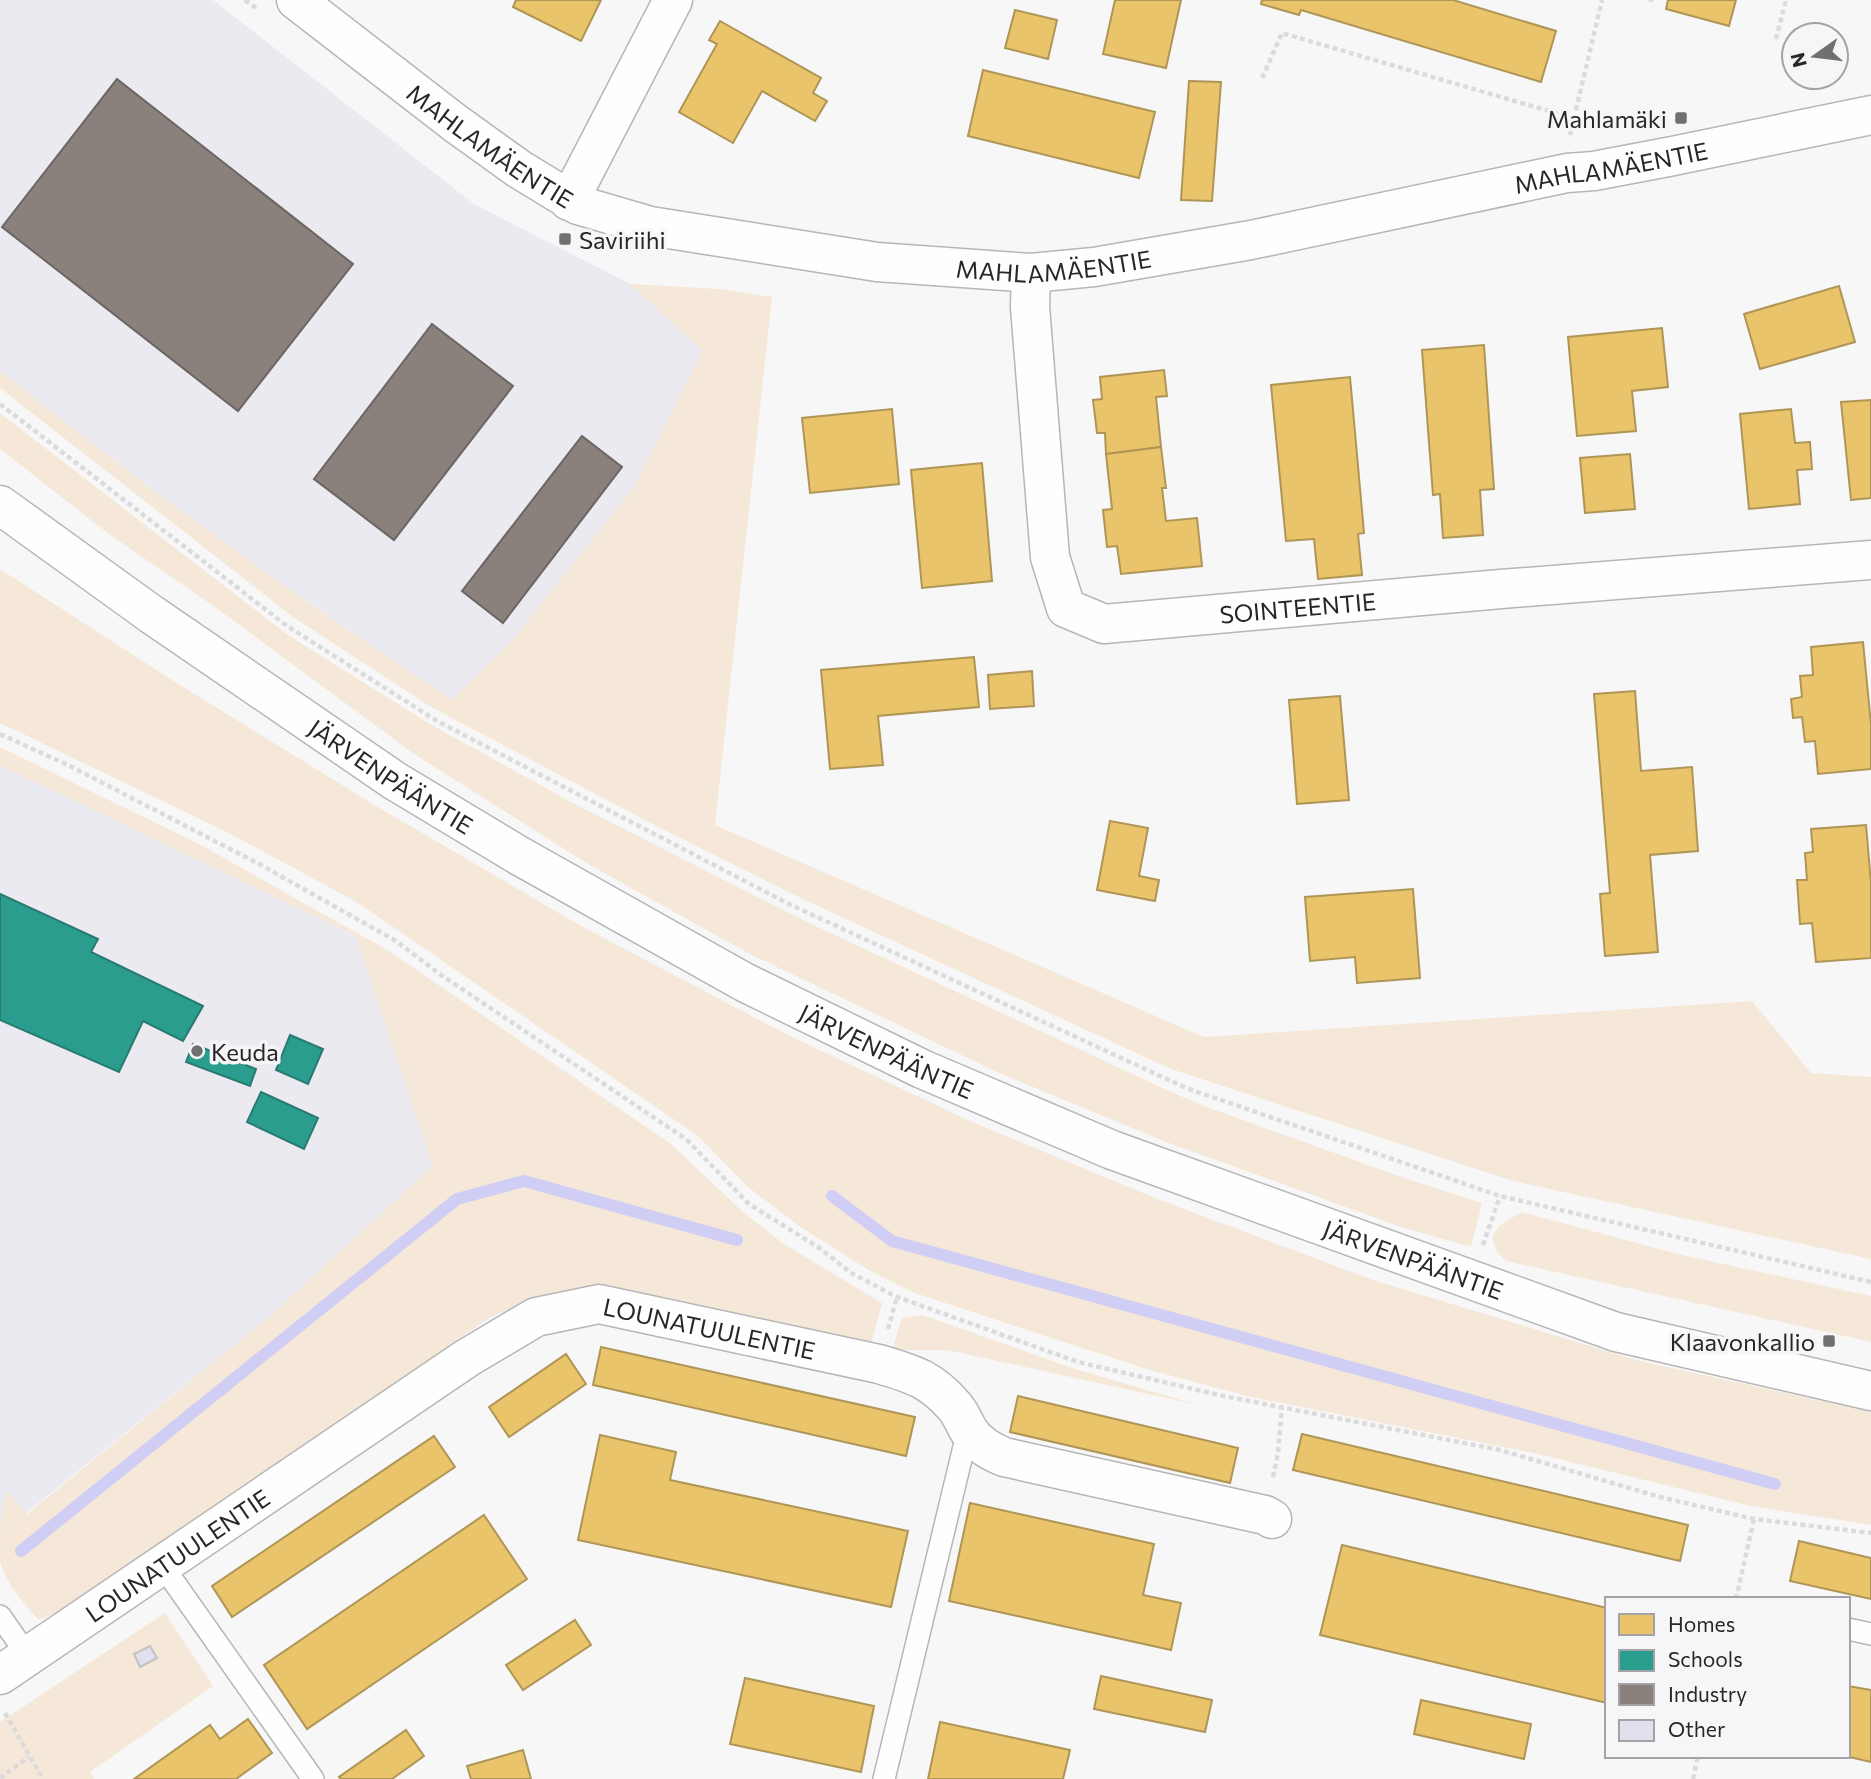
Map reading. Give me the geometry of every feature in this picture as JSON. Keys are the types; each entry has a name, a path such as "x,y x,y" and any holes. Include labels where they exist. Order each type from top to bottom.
{"street":[{"path":"569,201 673,0"},
{"name":"MAHLAMÄENTIE","path":"281,8 569,201 650,226 877,262 1031,273 1094,267 1226,244 1567,173 1594,171 1871,115"},
{"name":"SOINTEENTIE","path":"1031,273 1030,307 1050,557 1066,608 1104,624 1871,560"},
{"name":"JÄRVENPÄÄNTIE","path":"0,505 151,614 395,781 518,855 744,982 922,1069 1112,1150 1616,1332 1871,1391"},
{"name":"LOUNATUULENTIE","path":"14,1665 467,1358 536,1317 599,1304 879,1364 916,1375 940,1391 957,1410 968,1430 987,1450 1004,1457 1269,1517"}],"lane":[{"path":"884,1779 968,1430"},
{"path":"162,1565 313,1779"},
{"path":"0,1616 14,1665"},
{"path":"1850,1629 1871,1634"}],"path":[{"path":"245,0 281,8"},
{"path":"1567,173 1573,118 1602,0"},
{"path":"1776,39 1786,0"},
{"path":"1262,78 1282,33 1573,118"},
{"path":"0,404 288,626 437,721 789,904 1186,1088 1500,1196 1871,1282"},
{"path":"0,734 69,766 261,865 396,942 686,1139 749,1204 821,1250 851,1273 897,1297 1078,1362 1282,1408 1500,1450 1660,1497 1755,1519 1871,1533"},
{"path":"1471,1280 1500,1196"},
{"path":"1269,1517 1282,1408"},
{"path":"1736,1597 1755,1519"},
{"path":"0,1706 43,1779"},
{"path":"0,1778 29,1757"},
{"path":"1693,1779 1698,1758"}],"shaded area":[{"path":"0,0 213,0 474,204 630,284 704,350 633,488 512,641 452,700 221,543 0,371"},
{"path":"630,284 719,289 772,297 715,825 1204,1037 1752,1001 1811,1073 1871,1077 1871,1259 1513,1181 1171,1069 807,901 658,827 431,707 293,617 0,388 0,371 151,489 307,602 452,700 512,641 633,488 703,351"},
{"path":"0,413 288,635 430,724 573,803 805,921 1171,1092 1410,1180 1482,1203 1471,1247 1401,1227 1166,1142 999,1073 748,953 588,864 414,754 215,607 110,535 0,449"},
{"path":"0,569 172,680 376,806 583,927 786,1034 972,1122 1160,1200 1373,1280 1636,1360 1871,1412 1871,1525 1751,1506 1534,1453 1251,1397 1146,1369 912,1292 870,1271 802,1228 748,1187 698,1136 358,903 229,833 0,723"},
{"path":"0,747 199,844 389,951 671,1144 744,1213 784,1244 882,1303 871,1345 592,1285 541,1295 487,1319 133,1566 56,1613 39,1620 10,1585 0,1561 0,1535 7,1491 27,1514 268,1318 433,1166 356,936 0,765"},
{"name":"Keuda","path":"0,765 356,936 433,1166 268,1318 0,1534"},
{"path":"1521,1212 1682,1255 1871,1296 1871,1342 1506,1261 1497,1252 1492,1238 1499,1226"},
{"path":"923,1315 1069,1367 1198,1405 947,1350 892,1350 902,1318"},
{"path":"165,1613 213,1686 90,1772 94,1779 0,1779 0,1722"}],"building: Homes":[{"path":"516,0 601,0 581,41 513,7"},
{"path":"1115,0 1181,0 1166,68 1103,54"},
{"path":"1262,0 1453,0 1556,31 1541,82 1301,10 1299,15 1261,4"},
{"path":"1668,0 1736,0 1729,26 1666,9"},
{"path":"1015,10 1057,20 1048,59 1005,48"},
{"path":"720,21 821,78 813,93 827,101 815,121 762,91 733,143 679,112 717,44 709,40"},
{"path":"983,70 1155,112 1139,178 968,136"},
{"path":"1189,81 1221,82 1212,201 1181,200"},
{"path":"1839,286 1855,342 1760,369 1744,314"},
{"path":"1662,328 1668,387 1632,391 1636,431 1577,436 1568,337"},
{"path":"1484,345 1494,489 1480,490 1483,535 1443,538 1440,494 1433,495 1422,350"},
{"path":"1164,370 1167,396 1156,397 1161,447 1106,454 1105,433 1097,433 1093,400 1102,399 1100,377"},
{"path":"1350,377 1364,533 1358,534 1362,575 1318,579 1314,539 1286,541 1271,385"},
{"path":"1871,400 1871,498 1851,500 1841,402"},
{"path":"892,409 899,484 810,493 802,418"},
{"path":"1791,409 1795,443 1810,442 1812,469 1797,470 1800,504 1749,509 1740,414"},
{"path":"1161,447 1166,488 1162,488 1166,521 1197,518 1202,566 1121,574 1117,546 1107,547 1103,510 1112,509 1106,454"},
{"path":"1630,454 1635,509 1585,513 1580,458"},
{"path":"982,463 992,581 922,588 911,470"},
{"path":"1863,642 1871,725 1871,769 1818,774 1815,741 1805,742 1802,717 1793,718 1791,699 1802,697 1800,676 1813,675 1811,647"},
{"path":"974,657 979,707 878,716 883,765 830,769 821,670"},
{"path":"1032,671 1034,706 990,709 988,675"},
{"path":"1635,691 1641,771 1692,767 1698,851 1650,855 1658,952 1605,956 1600,894 1610,893 1594,694"},
{"path":"1340,696 1349,800 1297,804 1289,700"},
{"path":"1110,821 1148,828 1139,876 1159,880 1155,901 1097,890"},
{"path":"1866,825 1871,883 1871,958 1816,962 1812,923 1800,924 1797,880 1807,880 1805,853 1813,852 1811,829"},
{"path":"1413,889 1420,978 1357,983 1355,957 1310,961 1305,897"},
{"path":"601,1347 915,1417 906,1456 593,1385"},
{"path":"566,1354 586,1384 509,1437 489,1407"},
{"path":"1018,1396 1238,1448 1230,1483 1010,1432"},
{"path":"1302,1434 1688,1525 1680,1561 1293,1470"},
{"path":"600,1435 676,1452 670,1480 908,1531 891,1607 578,1540"},
{"path":"434,1436 455,1467 232,1617 212,1586"},
{"path":"970,1503 1154,1544 1143,1595 1181,1603 1171,1650 949,1601"},
{"path":"484,1515 527,1579 307,1729 264,1665"},
{"path":"1799,1541 1871,1558 1871,1599 1790,1581"},
{"path":"1342,1545 1605,1608 1605,1703 1320,1635"},
{"path":"575,1620 591,1645 523,1690 506,1665"},
{"path":"1101,1676 1212,1700 1205,1732 1094,1709"},
{"path":"745,1678 874,1706 861,1772 730,1744"},
{"path":"1850,1686 1871,1690 1871,1762 1850,1757"},
{"path":"1421,1700 1531,1724 1524,1759 1414,1734"},
{"path":"248,1719 272,1753 236,1779 134,1779 210,1725 220,1739"},
{"path":"940,1722 1070,1750 1063,1779 928,1779"},
{"path":"406,1730 424,1756 392,1779 339,1777"},
{"path":"523,1750 531,1779 471,1779 467,1766"}],"building: Schools":[{"path":"0,894 98,939 91,952 203,1006 183,1041 143,1021 119,1072 0,1020"},
{"path":"290,1035 323,1049 308,1084 276,1070"},
{"path":"193,1044 256,1069 250,1086 186,1062"},
{"path":"261,1092 318,1118 304,1149 247,1122"}],"building: Industry":[{"path":"117,79 353,264 238,411 2,227"},
{"path":"432,324 513,386 394,540 314,479"},
{"path":"582,436 622,467 503,623 462,591"}],"building: Other":[{"path":"150,1646 157,1658 140,1667 134,1654"}],"waterway":[{"path":"21,1551 457,1199 524,1181 737,1240"},
{"path":"832,1196 892,1241 1775,1484"}],"place":[{"name":"Mahlamäki","path":"1681,118"},
{"name":"Saviriihi","path":"565,239"},
{"name":"Keuda","path":"197,1051"},
{"name":"Klaavonkallio","path":"1829,1341"}]}
